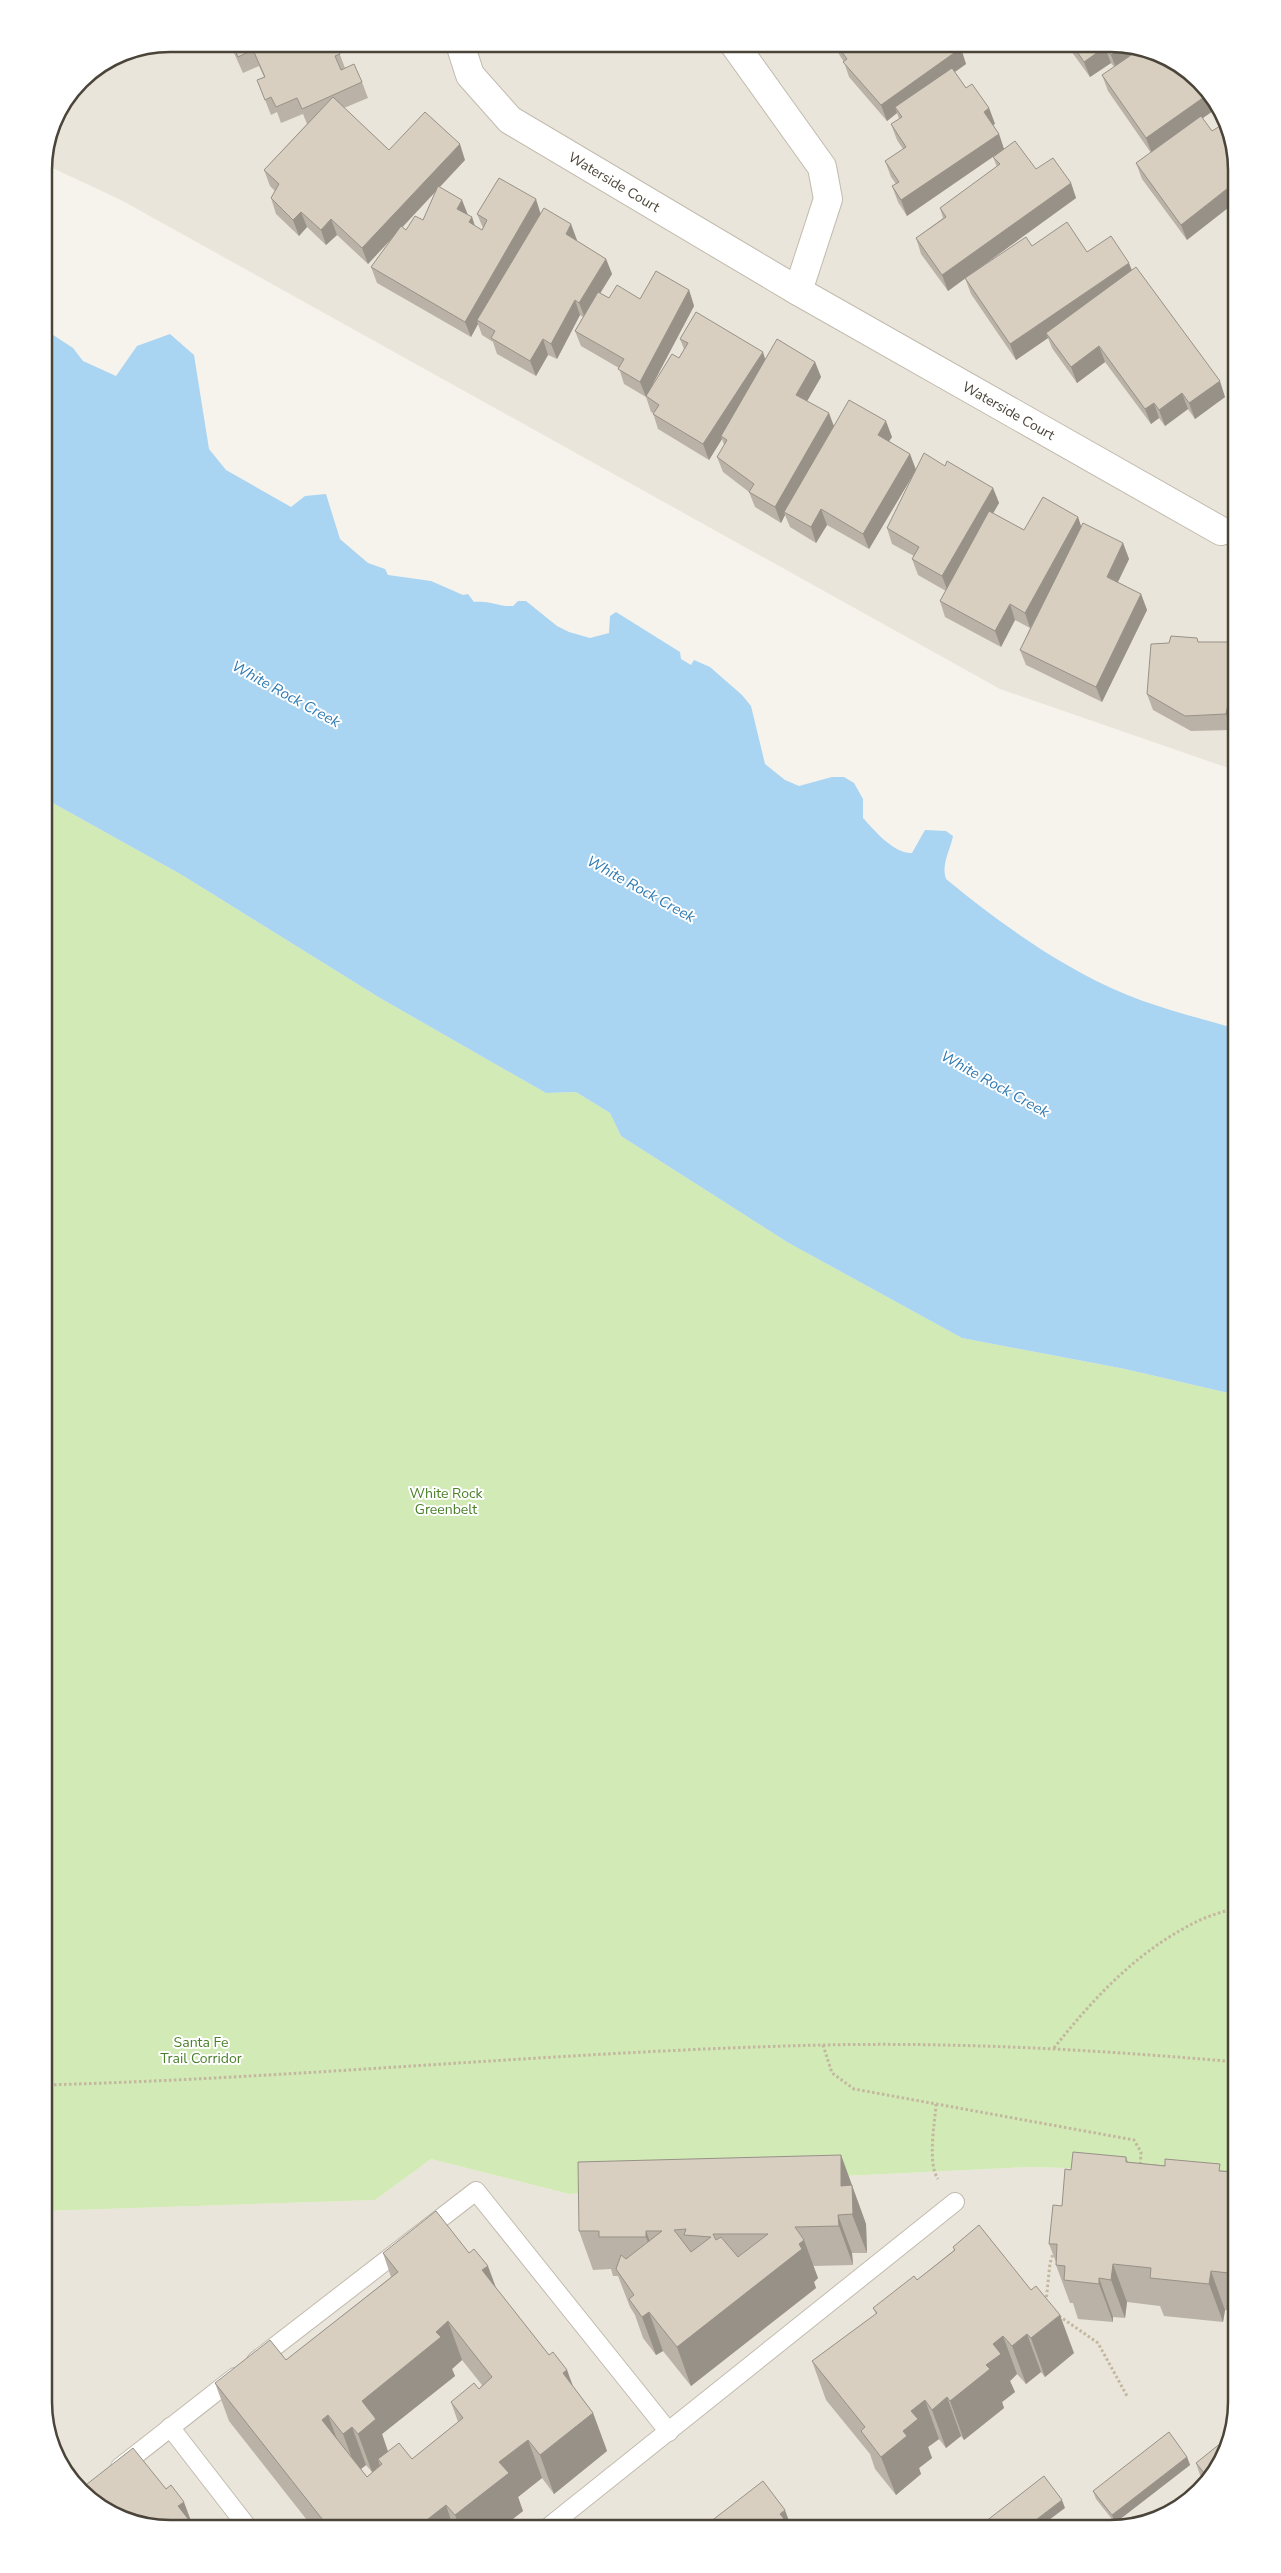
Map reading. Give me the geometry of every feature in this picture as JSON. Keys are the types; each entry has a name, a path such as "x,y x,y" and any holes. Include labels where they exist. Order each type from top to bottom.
{"street":[{"name":"Waterside Court","path":"463,52 470,75 510,120 798,291 1220,530"},
{"path":"740,53 822,167 828,199 798,291"}],"lane":[{"path":"109,2476 476,2191 668,2432"},
{"path":"557,2520 955,2202"},
{"path":"170,2427 242,2520"}],"path":[{"path":"1053,2049 1092,2001 1149,1949 1194,1922 1228,1910"},
{"path":"823,2045 832,2073 854,2089 1134,2140 1141,2152 1139,2176"},
{"path":"52,2085 128,2083 823,2045 1053,2049 1228,2061"},
{"path":"934,2173 936,2104"},
{"path":"1052,2307 1046,2301 1050,2263 1056,2246"},
{"path":"1057,2314 1062,2320 1098,2343 1127,2396"}],"shaded area":[{"path":"170,52 1119,53 1156,61 1170,68 1194,87 1213,111 1220,125 1227,155 1228,768 1000,689 121,200 53,168 59,132 68,111 77,99 105,72 132,59"},
{"path":"431,2159 569,2194 784,2179 1030,2167 1181,2171 1228,2178 1228,2403 1222,2441 1209,2468 1194,2486 1182,2496 1156,2512 1119,2520 162,2520 125,2512 111,2505 87,2486 68,2462 61,2448 55,2426 52,2403 52,2211 375,2200"}],"green space":[{"name":"White Rock Greenbelt","path":"53,803 182,875 380,998 546,1093 576,1092 610,1113 621,1136 787,1242 962,1338 1125,1369 1228,1393 1228,2178 1181,2171 1030,2167 784,2179 569,2194 431,2159 375,2200 52,2211"}],"water":[{"name":"White Rock Creek","path":"170,334 194,355 209,449 226,470 291,507 305,496 326,494 340,539 368,563 385,569 388,575 431,581 463,595 468,594 474,602 513,606 518,601 526,601 557,626 569,632 590,638 609,633 610,616 616,612 680,652 681,659 691,665 694,660 710,667 742,695 751,706 765,764 785,780 799,786 832,777 844,777 854,783 863,799 863,818 891,846 898,850 912,853 925,830 946,831 953,836 945,863 946,879 1009,928 1077,971 1125,994 1167,1009 1228,1026 1228,1393 1125,1369 962,1338 787,1242 621,1136 610,1113 576,1092 546,1093 380,998 182,875 53,803 53,335 73,348 83,361 116,376 137,346"}],"building":[{"path":"236,52 249,52 238,57"},
{"path":"254,52 339,52 340,54 335,56 341,70 354,64 362,82 302,109 297,98 276,107 271,97 265,100 257,80 265,77"},
{"path":"842,53 954,53 881,105 843,62 847,59"},
{"path":"1078,53 1097,53 1084,62"},
{"path":"1131,55 1141,57 1156,61 1170,68 1194,87 1203,98 1146,138 1102,75"},
{"path":"952,68 966,88 972,84 989,108 984,112 999,134 901,200 892,186 899,182 885,161 906,147 891,124 902,117 895,107"},
{"path":"333,97 389,150 425,112 460,144 362,248 331,219 321,230 301,212 293,220 271,198 279,184 264,170"},
{"path":"1201,116 1212,131 1220,126 1227,155 1228,188 1181,225 1136,163"},
{"path":"1015,141 1036,169 1053,158 1071,183 942,275 916,238 946,217 940,208 1000,164 993,157"},
{"path":"499,178 536,199 465,322 371,267 401,226 406,230 415,216 423,220 438,186 462,200 457,209 472,217 469,222 482,230 487,220 477,214"},
{"path":"544,208 571,224 566,234 606,259 579,303 575,300 551,344 543,339 530,361 491,338 495,331 477,320"},
{"path":"1067,222 1087,252 1111,236 1129,263 1010,344 965,278 1026,237 1032,246"},
{"path":"1136,267 1220,381 1189,403 1182,393 1159,410 1154,403 1145,409 1099,346 1071,367 1046,333"},
{"path":"656,271 689,290 640,382 618,369 624,359 575,331 598,292 609,298 617,285 640,299"},
{"path":"696,312 763,352 703,444 653,414 659,405 646,396 672,354 679,358 688,343 680,339"},
{"path":"777,339 815,362 796,395 829,413 775,507 749,492 754,484 717,457 727,440 721,436"},
{"path":"849,400 886,421 878,435 910,454 863,534 821,509 811,527 784,512"},
{"path":"924,453 945,466 947,461 993,488 942,576 912,559 919,547 887,528"},
{"path":"1043,497 1078,517 1025,613 1010,604 995,631 940,601 989,511 1024,530"},
{"path":"1083,523 1123,543 1107,577 1141,594 1096,687 1020,650"},
{"path":"1171,636 1197,638 1198,642 1228,642 1228,704 1226,714 1185,716 1147,694 1151,644 1169,643"},
{"path":"1073,2152 1126,2157 1126,2162 1165,2166 1165,2159 1220,2164 1219,2171 1228,2172 1228,2273 1211,2271 1209,2284 1150,2278 1151,2268 1113,2264 1111,2280 1099,2278 1099,2284 1064,2280 1065,2266 1056,2265 1057,2244 1049,2244 1053,2205 1062,2206 1065,2169 1071,2170"},
{"path":"841,2155 841,2186 852,2185 853,2214 838,2215 839,2226 795,2227 804,2240 799,2244 802,2249 677,2347 649,2312 642,2317 629,2299 634,2295 616,2269 621,2255 626,2259 662,2231 646,2231 646,2237 599,2237 599,2231 579,2231 578,2162","holes":["686,2229 684,2235 711,2237 691,2252 674,2230","713,2234 768,2234 738,2257 721,2237 716,2240"]},
{"path":"436,2211 469,2253 474,2249 488,2266 482,2270 549,2355 553,2352 567,2370 563,2373 593,2413 540,2455 528,2440 499,2462 509,2473 455,2515 446,2505 427,2520 323,2520 215,2383 270,2340 286,2360 398,2272 383,2253","holes":["448,2321 492,2377 479,2389 474,2383 451,2402 463,2418 412,2459 399,2443 378,2459 382,2464 367,2477 322,2420 328,2415 343,2434 352,2427 358,2434 376,2419 362,2401 441,2337 436,2332"]},
{"path":"979,2225 1031,2290 1036,2286 1060,2315 1031,2338 1027,2334 1012,2346 1003,2336 993,2344 1001,2354 986,2365 990,2369 950,2401 947,2397 932,2410 925,2400 911,2411 918,2419 903,2431 907,2436 881,2457 861,2431 865,2427 812,2361 877,2313 873,2308 914,2276 917,2280 955,2250 953,2247"},
{"path":"1169,2432 1187,2457 1112,2515 1093,2491"},
{"path":"1221,2443 1204,2473 1196,2463"},
{"path":"133,2448 166,2489 171,2485 184,2502 178,2506 189,2520 162,2520 125,2512 111,2505 86,2485"},
{"path":"1044,2476 1062,2500 1036,2520 988,2520"},
{"path":"763,2481 785,2510 780,2514 785,2520 713,2520"}],"park label":[{"name":"Santa Fe Trail Corridor","path":"201,2050"}]}
